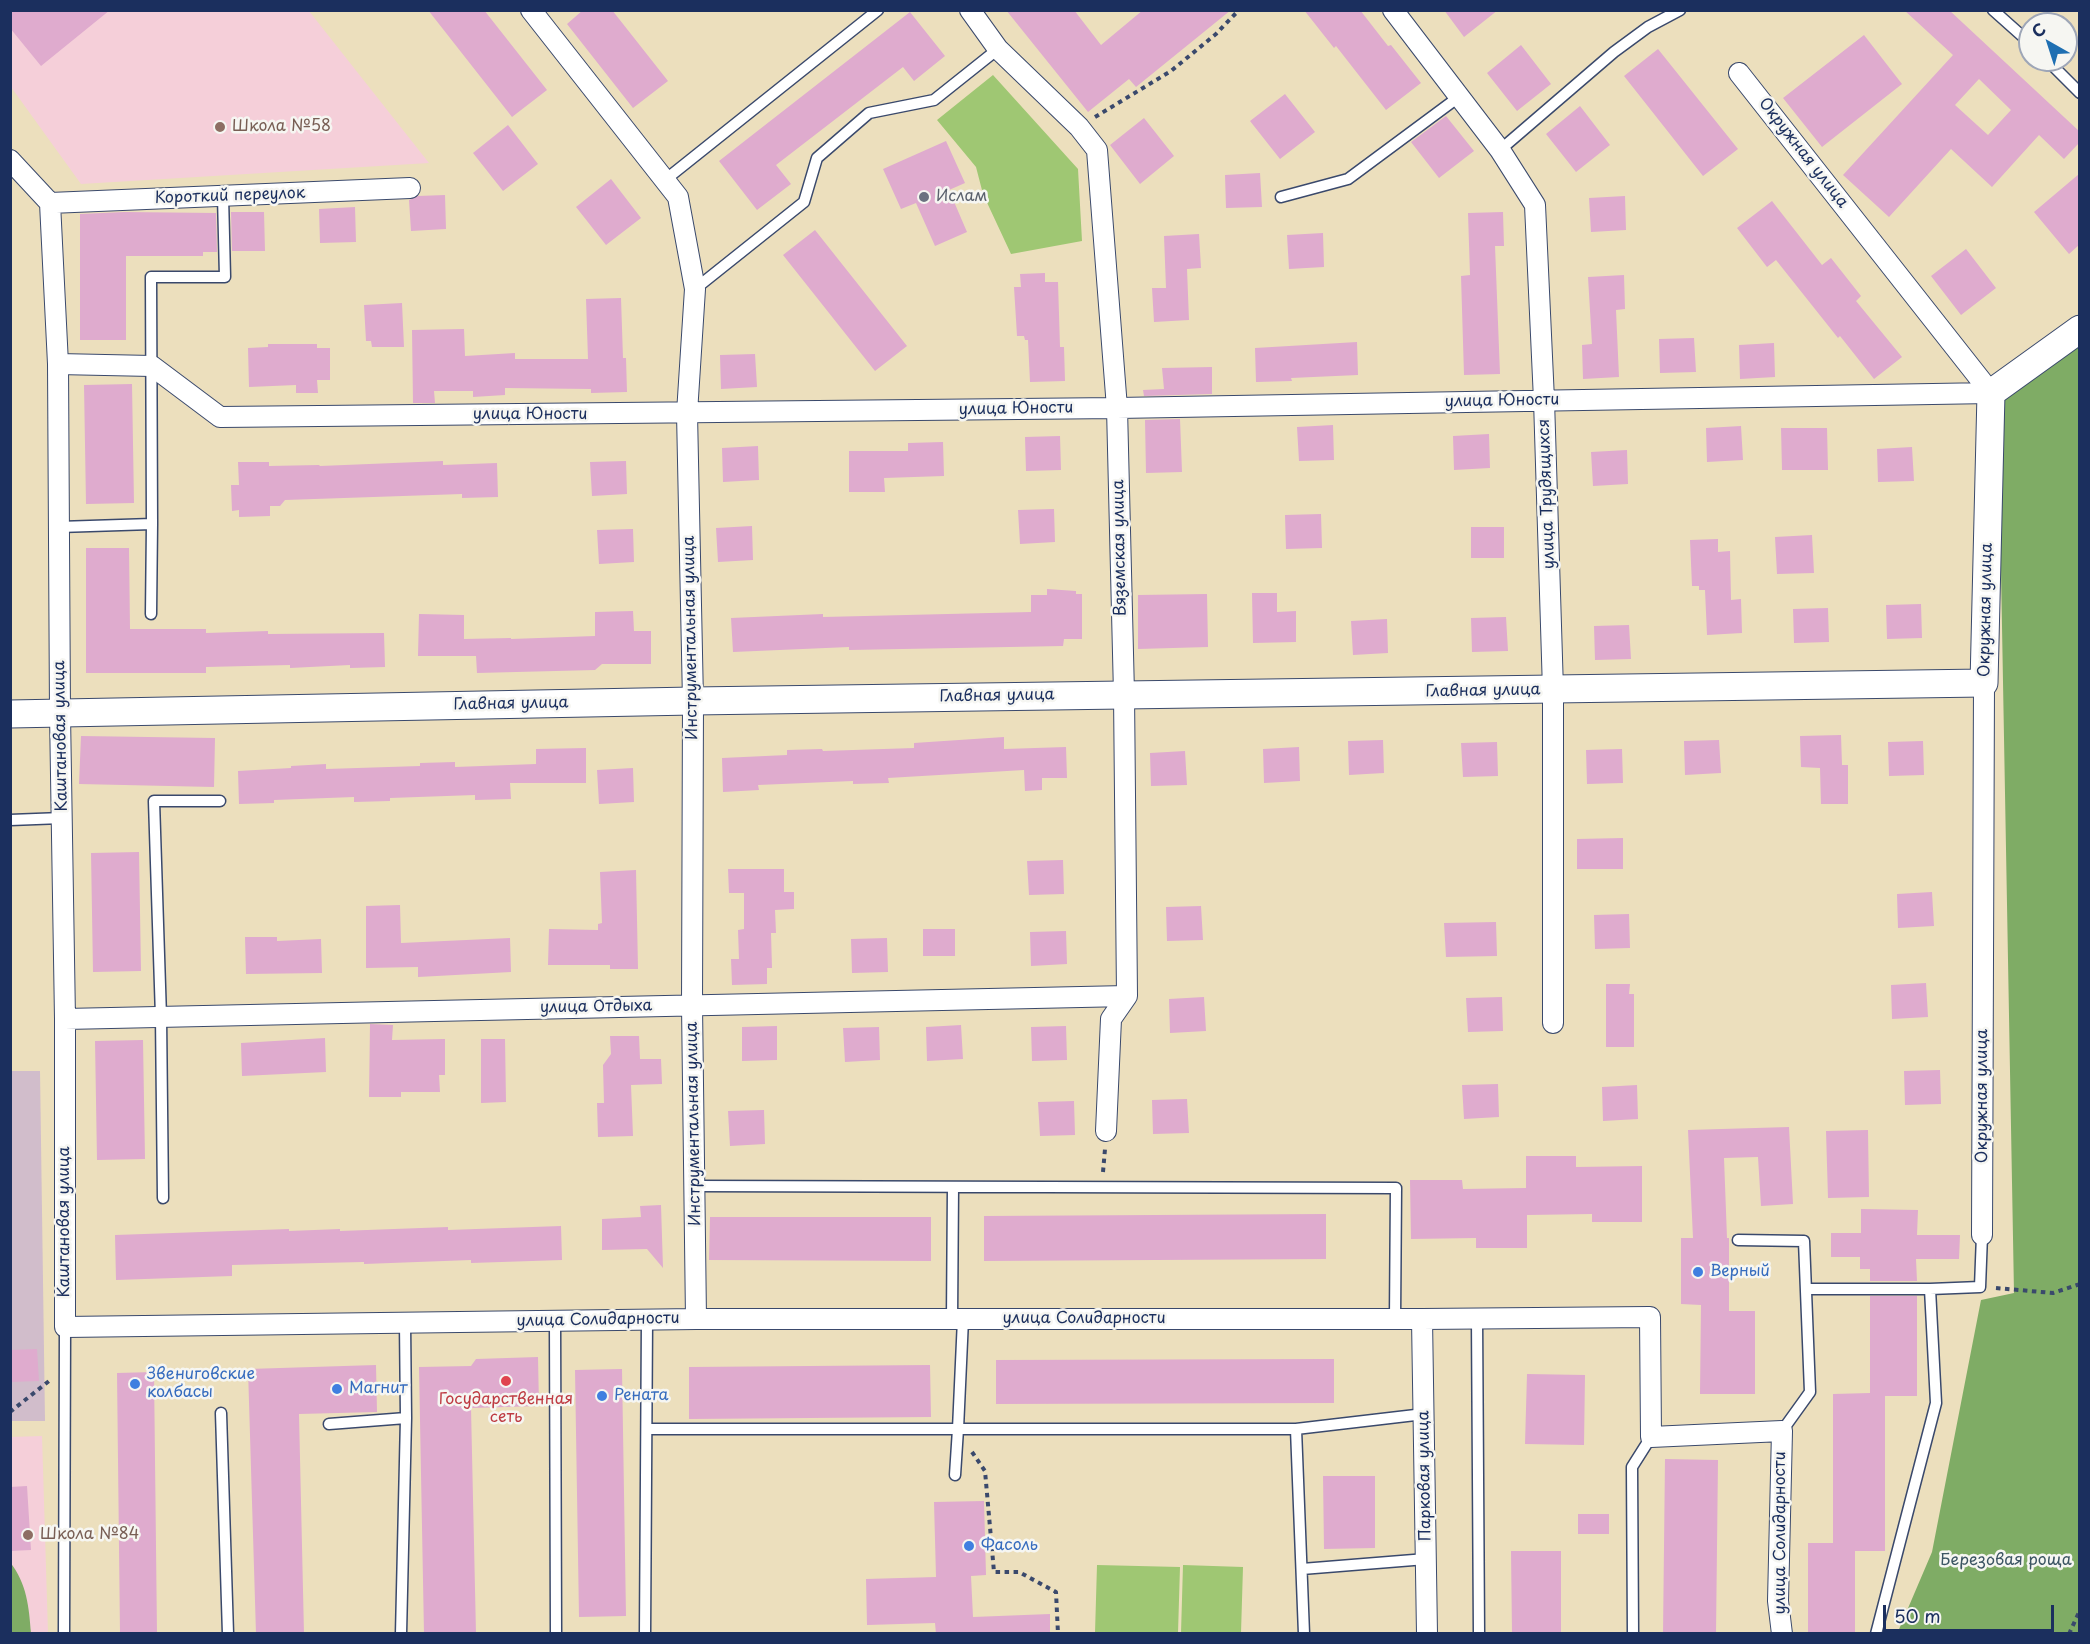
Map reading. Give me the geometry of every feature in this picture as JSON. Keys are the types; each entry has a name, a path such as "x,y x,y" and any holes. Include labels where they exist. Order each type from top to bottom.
{"street":[{"name":"Инструментальная улица","path":"531,10 678,197 695,289 687,413 693,701 692,1005 696,1319"},
{"name":"Вяземская улица","path":"970,10 998,49 1079,127 1097,150 1117,408 1124,694 1127,996"},
{"name":"улица Трудящихся","path":"1393,10 1500,150 1534,205 1544,400 1553,690 1553,1023"},
{"name":"Окружная улица","path":"1739,73 1991,393 1984,683 1982,1235"},
{"path":"10,160 50,203"},
{"name":"Короткий переулок","path":"50,203 410,188"},
{"name":"Каштановая улица","path":"50,203 58,364 65,1019 65,1327"},
{"path":"1991,393 2079,329"},
{"path":"58,364 152,366"},
{"name":"улица Юности","path":"152,366 220,417 1117,408 1991,393"},
{"name":"Главная улица","path":"10,714 1124,694 1984,683"},
{"path":"1106,1131 1111,1019 1127,996"},
{"name":"улица Отдыха","path":"65,1019 1127,996"},
{"name":"улица Солидарности","path":"65,1327 696,1319 1650,1317 1651,1437 1782,1431 1778,1601 1782,1634"},
{"name":"Парковая улица","path":"1422,1319 1427,1634"}],"lane":[{"path":"665,180 878,10"},
{"path":"1500,150 1614,52 1648,27 1680,10"},
{"path":"1993,10 2018,32"},
{"path":"695,289 804,202 817,158 869,113 934,100 998,49"},
{"path":"2059,72 2079,93"},
{"path":"1281,197 1348,179 1460,96"},
{"path":"151,614 151,277 225,277 223,196"},
{"path":"59,527 152,524"},
{"path":"163,1198 161,1017 154,801 220,801"},
{"path":"10,820 62,818"},
{"path":"695,1186 1396,1188 1395,1319"},
{"path":"953,1187 958,1319 955,1475"},
{"path":"1807,1289 1980,1287 1982,1235"},
{"path":"1738,1240 1804,1241 1810,1392 1782,1431"},
{"path":"1876,1634 1936,1403 1930,1289"},
{"path":"1478,1318 1479,1634"},
{"path":"645,1634 646,1320"},
{"path":"555,1321 556,1634"},
{"path":"401,1634 406,1418 405,1323"},
{"path":"64,1634 65,1327"},
{"path":"221,1413 228,1634"},
{"path":"647,1429 1296,1429 1424,1414"},
{"path":"329,1424 406,1418"},
{"path":"1296,1429 1304,1634"},
{"path":"1633,1634 1632,1467 1651,1437"},
{"path":"1302,1569 1426,1558"}],"path":[{"path":"1079,127 1171,71 1216,34 1239,10"},
{"path":"1102,1188 1106,1131"},
{"path":"1980,1287 2053,1293 2079,1284"},
{"path":"10,1412 66,1368"},
{"path":"957,1429 985,1471 994,1572 1019,1572 1056,1592 1058,1634"},
{"path":"2069,1634 2079,1610"}],"shaded area":[{"name":"Школа №58","path":"10,11 309,11 429,163 81,184 11,87"},
{"path":"10,1071 40,1071 45,1421 11,1421"},
{"name":"Школа №84","path":"42,1436 48,1633 11,1633 10,1437"}],"green space":[{"path":"993,75 1078,169 1082,241 1011,254 983,194 976,167 937,120"},
{"name":"Березовая роща","path":"2079,346 2079,1633 1897,1634 1932,1552 1981,1300 2014,1293 1998,404"},
{"path":"10,1562 24,1587 31,1633 11,1633"},
{"path":"1097,1565 1180,1567 1178,1633 1095,1633"},
{"path":"1183,1565 1243,1567 1241,1633 1181,1633"}],"building":[{"path":"10,10 110,10 41,66 10,28"},
{"path":"428,10 484,10 547,90 512,117"},
{"path":"583,10 612,10 668,81 633,108 567,24"},
{"path":"1006,10 1074,10 1101,45 1143,10 1231,10 1136,87 1129,79 1088,112"},
{"path":"1304,10 1360,10 1421,83 1386,110 1336,46 1334,48"},
{"path":"1444,10 1498,10 1464,37"},
{"path":"1904,10 1949,10 2079,131 2079,143 2064,159 2039,135 1992,187 1951,149 1889,217 1843,175 1953,55","holes":["1979,79 2011,110 1988,135 1955,105"]},
{"path":"910,12 945,56 914,81 903,67 776,165 791,184 757,210 719,161"},
{"path":"1864,35 1902,84 1822,147 1783,98"},
{"path":"1521,45 1551,84 1517,111 1487,73"},
{"path":"1658,49 1738,149 1703,176 1624,76"},
{"path":"1285,94 1315,132 1280,159 1250,121"},
{"path":"1580,106 1610,145 1576,172 1546,134"},
{"path":"1446,116 1474,151 1439,178 1411,142"},
{"path":"1144,118 1174,156 1140,184 1110,145"},
{"path":"508,125 538,164 503,191 473,153"},
{"name":"Ислам","path":"946,141 965,183 949,190 967,232 935,246 916,203 901,209 883,169"},
{"path":"1260,173 1262,207 1226,208 1225,175"},
{"path":"2079,174 2079,245 2069,254 2034,212"},
{"path":"611,179 641,218 606,245 576,207"},
{"path":"445,195 446,229 411,231 409,200 418,196"},
{"path":"1625,196 1626,230 1591,232 1589,198"},
{"path":"1772,201 1822,265 1831,258 1861,296 1856,301 1902,357 1874,379 1776,260 1767,267 1737,228"},
{"path":"355,207 356,242 320,243 319,209"},
{"path":"231,212 264,212 265,251 232,251"},
{"path":"1503,212 1504,246 1495,246 1500,374 1464,375 1461,276 1470,275 1468,213"},
{"path":"216,213 217,252 203,252 203,256 126,256 126,340 80,340 80,214"},
{"path":"815,230 907,346 875,371 783,255"},
{"path":"1323,233 1324,267 1289,269 1287,235"},
{"path":"1199,234 1201,268 1187,269 1189,320 1154,322 1152,288 1166,288 1164,236"},
{"path":"1966,249 1996,288 1961,315 1931,276"},
{"path":"1045,273 1045,282 1058,282 1060,347 1064,347 1065,381 1030,382 1028,340 1025,340 1024,336 1017,336 1014,287 1021,287 1020,274"},
{"path":"1624,275 1625,309 1616,310 1619,377 1583,379 1582,345 1592,344 1588,277"},
{"path":"621,298 623,358 626,358 627,392 591,393 591,389 505,388 505,395 473,397 473,391 434,391 435,403 413,403 412,330 464,329 465,356 515,353 515,359 588,359 586,299"},
{"path":"402,303 404,347 372,347 371,341 366,341 364,305"},
{"path":"1694,338 1696,372 1660,373 1659,339"},
{"path":"1357,342 1358,375 1256,382 1255,348"},
{"path":"1774,343 1775,377 1740,379 1739,345"},
{"path":"268,344 317,344 317,348 330,348 330,380 317,380 318,393 296,393 296,385 249,387 248,348 268,347"},
{"path":"755,354 757,387 721,389 720,355"},
{"path":"1212,367 1212,394 1144,396 1143,390 1164,389 1162,368"},
{"path":"132,384 134,503 86,504 84,385"},
{"path":"1180,419 1182,472 1146,473 1145,420"},
{"path":"1333,425 1334,460 1299,461 1297,427"},
{"path":"1741,426 1743,460 1707,462 1706,428"},
{"path":"1781,428 1827,428 1828,470 1782,470"},
{"path":"1489,434 1490,468 1454,470 1453,436"},
{"path":"1060,436 1061,470 1026,471 1025,437"},
{"path":"943,442 944,476 884,478 885,492 849,492 849,451 908,451 908,443"},
{"path":"758,446 759,480 723,482 722,448"},
{"path":"1912,447 1914,481 1878,482 1877,449"},
{"path":"1627,450 1628,484 1593,486 1591,452"},
{"path":"443,461 443,465 497,463 498,497 462,498 462,494 285,500 280,506 270,506 270,516 239,517 239,510 232,511 231,485 239,485 238,462 269,462 269,466 320,466"},
{"path":"626,461 627,494 592,496 590,462"},
{"path":"1054,509 1055,542 1020,544 1018,510"},
{"path":"1321,514 1322,548 1286,549 1285,515"},
{"path":"752,526 753,560 718,562 716,528"},
{"path":"1471,527 1504,527 1504,558 1471,558"},
{"path":"633,529 634,562 599,564 597,530"},
{"path":"1812,535 1814,573 1777,574 1775,537"},
{"path":"1718,539 1718,552 1730,551 1731,600 1741,599 1742,633 1707,635 1705,590 1699,590 1699,586 1692,586 1690,540"},
{"path":"86,548 129,548 130,629 206,629 206,633 268,631 268,634 384,633 385,667 350,668 350,665 290,668 290,665 206,667 206,673 86,673"},
{"path":"1047,589 1076,591 1076,594 1082,594 1082,639 1064,639 1063,646 849,650 849,647 733,652 731,618 823,614 823,617 1031,612 1031,595 1047,595"},
{"path":"1252,593 1277,593 1277,612 1296,611 1296,642 1253,643"},
{"path":"1207,594 1208,647 1138,649 1138,595"},
{"path":"1921,604 1922,638 1887,639 1886,605"},
{"path":"1828,608 1829,642 1794,643 1793,609"},
{"path":"633,611 634,631 651,631 651,664 602,664 595,670 477,673 476,656 418,656 419,614 464,615 464,639 511,639 595,636 595,612"},
{"path":"1506,617 1508,651 1472,652 1471,618"},
{"path":"1387,619 1388,653 1353,655 1351,621"},
{"path":"1629,625 1631,659 1595,660 1594,626"},
{"path":"1841,735 1842,765 1848,765 1848,804 1821,804 1820,768 1801,767 1800,736"},
{"path":"81,736 215,738 214,787 79,784"},
{"path":"1004,737 1004,749 1066,747 1067,778 1042,778 1042,790 1025,791 1024,770 888,778 889,783 853,784 853,781 758,785 759,790 723,792 722,758 787,755 787,750 914,748 914,743"},
{"path":"1383,740 1384,773 1349,775 1348,741"},
{"path":"1719,740 1721,773 1685,775 1684,741"},
{"path":"1923,741 1924,775 1889,776 1888,742"},
{"path":"1497,742 1498,776 1463,777 1461,743"},
{"path":"1299,747 1300,781 1264,783 1263,749"},
{"path":"586,748 586,783 510,783 511,799 475,800 475,795 390,798 390,801 354,802 354,797 274,800 274,803 239,804 238,771 326,764 326,769 420,766 420,763 455,762 455,767 536,764 536,749"},
{"path":"1622,749 1623,783 1587,784 1586,750"},
{"path":"1185,751 1187,785 1151,786 1150,753"},
{"path":"633,768 634,802 599,804 597,770"},
{"path":"1623,838 1623,869 1577,869 1577,839"},
{"path":"139,852 141,971 93,972 91,853"},
{"path":"1063,860 1064,894 1029,895 1027,861"},
{"path":"728,869 784,869 784,892 794,892 794,909 775,910 776,933 771,933 772,968 767,968 767,984 732,985 731,959 739,959 738,930 744,929 744,893 729,893"},
{"path":"636,870 638,969 610,969 610,965 548,965 549,929 598,930 598,924 602,923 600,872"},
{"path":"1932,892 1934,926 1898,928 1897,894"},
{"path":"400,905 401,943 510,938 511,972 418,977 418,967 366,968 366,906"},
{"path":"1201,906 1203,940 1167,941 1166,907"},
{"path":"1629,914 1630,948 1595,949 1594,915"},
{"path":"1496,922 1497,956 1446,957 1444,923"},
{"path":"923,929 955,929 955,956 923,956"},
{"path":"1066,931 1067,964 1031,966 1030,932"},
{"path":"245,937 277,937 277,941 321,939 322,973 246,974"},
{"path":"887,938 888,972 852,973 851,939"},
{"path":"1926,983 1928,1017 1892,1019 1891,985"},
{"path":"1606,984 1630,984 1629,994 1634,994 1634,1047 1606,1047"},
{"path":"1204,997 1206,1031 1170,1033 1169,999"},
{"path":"1502,997 1503,1031 1468,1032 1466,998"},
{"path":"370,1024 393,1025 392,1040 445,1039 445,1075 439,1075 440,1092 401,1092 401,1097 369,1097"},
{"path":"961,1025 963,1059 927,1061 926,1027"},
{"path":"777,1026 777,1060 742,1061 742,1027"},
{"path":"1066,1026 1067,1060 1032,1061 1031,1027"},
{"path":"879,1027 880,1060 845,1062 843,1028"},
{"path":"610,1036 639,1036 640,1059 661,1059 662,1084 631,1085 633,1136 598,1137 597,1103 604,1103 603,1065 611,1054"},
{"path":"325,1038 326,1072 242,1076 241,1043"},
{"path":"481,1039 505,1039 506,1102 481,1103"},
{"path":"143,1040 145,1159 97,1160 95,1041"},
{"path":"1940,1070 1941,1104 1905,1105 1904,1071"},
{"path":"1498,1084 1499,1117 1464,1119 1462,1085"},
{"path":"1637,1085 1638,1119 1603,1121 1602,1087"},
{"path":"1187,1099 1189,1133 1153,1134 1152,1100"},
{"path":"1074,1101 1075,1135 1040,1136 1038,1102"},
{"path":"764,1110 765,1144 730,1146 728,1111"},
{"path":"1789,1127 1793,1204 1761,1206 1758,1157 1724,1158 1727,1238 1729,1238 1729,1311 1755,1311 1755,1394 1700,1394 1701,1305 1681,1304 1681,1238 1693,1238 1688,1130"},
{"path":"1868,1130 1869,1197 1828,1198 1826,1131"},
{"path":"1526,1156 1576,1156 1576,1167 1642,1166 1642,1222 1592,1222 1592,1214 1527,1215 1527,1248 1476,1248 1476,1238 1411,1239 1410,1180 1462,1180 1463,1189 1526,1188"},
{"path":"661,1205 663,1268 647,1249 602,1250 602,1219 641,1217 640,1206"},
{"path":"1861,1209 1918,1210 1917,1235 1960,1235 1959,1259 1916,1259 1917,1281 1870,1281 1870,1269 1860,1269 1860,1257 1831,1257 1831,1233 1861,1233"},
{"path":"1326,1214 1326,1259 984,1261 984,1216"},
{"path":"710,1217 931,1217 931,1261 709,1260"},
{"path":"561,1226 562,1260 232,1265 232,1276 116,1280 115,1235 289,1229 289,1231 340,1229 340,1231 448,1227 448,1230"},
{"path":"1870,1296 1917,1296 1917,1396 1885,1396 1885,1551 1855,1551 1855,1634 1808,1634 1808,1543 1833,1543 1833,1394 1870,1393"},
{"path":"37,1349 39,1381 10,1382 10,1350"},
{"path":"538,1357 539,1406 471,1408 476,1634 424,1634 419,1367 471,1366 476,1359"},
{"path":"1334,1359 1334,1403 996,1404 996,1360"},
{"path":"376,1365 377,1412 299,1414 304,1634 256,1634 248,1369"},
{"path":"930,1365 931,1417 689,1419 689,1367"},
{"path":"622,1369 626,1616 579,1617 575,1370"},
{"path":"154,1372 157,1634 120,1634 117,1373"},
{"path":"1527,1374 1585,1375 1584,1445 1525,1444"},
{"path":"1665,1459 1718,1460 1716,1634 1663,1634"},
{"path":"1323,1476 1375,1476 1375,1548 1324,1549"},
{"path":"27,1486 31,1550 10,1551 10,1487"},
{"path":"984,1501 986,1575 971,1576 973,1617 1050,1614 1050,1634 936,1634 935,1623 867,1625 866,1579 936,1577 934,1502"},
{"path":"1578,1514 1609,1514 1609,1534 1578,1534"},
{"path":"1511,1551 1561,1551 1561,1634 1512,1634"}],"place":[{"name":"Школа №58","path":"220,127"},
{"name":"Ислам","path":"924,197"},
{"name":"Верный","path":"1698,1272"},
{"name":"Государственная сеть","path":"506,1381"},
{"name":"Звениговские колбасы","path":"135,1384"},
{"name":"Магнит","path":"337,1389"},
{"name":"Рената","path":"602,1396"},
{"name":"Школа №84","path":"28,1535"},
{"name":"Фасоль","path":"969,1546"}]}
